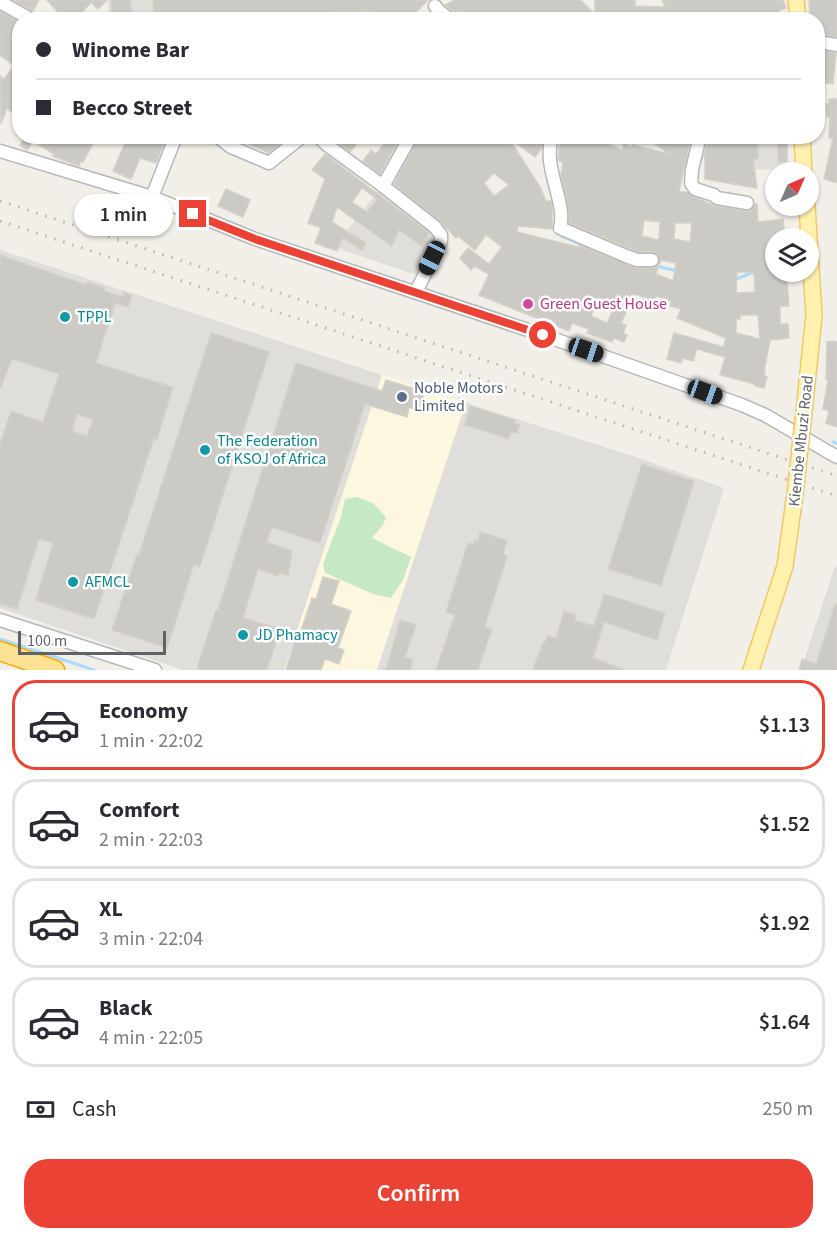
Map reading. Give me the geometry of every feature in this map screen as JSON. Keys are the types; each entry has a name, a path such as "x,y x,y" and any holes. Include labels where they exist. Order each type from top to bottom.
{"highway":[{"path":"0,651 55,670"}],"main road":[{"path":"802,144 803,162"},
{"name":"Kiembe Mbuzi Road","path":"751,670 785,566 795,494 814,315 808,216"}],"street":[{"path":"0,2 18,12"},
{"path":"152,197 173,144"},
{"path":"227,144 269,164 293,144"},
{"path":"326,144 435,227 441,235 441,241 416,292"},
{"path":"383,186 407,144"},
{"path":"550,144 549,152 552,178 560,206 560,228 637,260 652,260"},
{"path":"698,144 691,183 696,189 717,198 747,203"},
{"path":"0,151 152,197 255,239 742,405 818,444 837,457"},
{"path":"0,620 155,670"}],"shaded area":[{"path":"108,0 374,0 375,12 109,12"},
{"path":"742,144 788,144 788,162 765,162 765,170 742,169"},
{"path":"379,190 432,230 436,237 416,275 334,247"},
{"path":"0,250 382,375 284,670 183,670 0,608"},
{"path":"382,375 466,403 377,670 284,670"},
{"path":"466,403 642,459 724,488 666,670 572,670 593,608 571,670 377,670"},
{"path":"835,566 837,567 837,670 801,670"}],"green space":[{"path":"357,497 373,503 386,517 383,525 372,538 411,557 403,580 391,598 373,594 325,573 323,564 341,517 345,499"}],"building":[{"path":"13,0 39,0 33,11"},
{"path":"47,0 107,0 98,9 91,2 83,12 58,12"},
{"path":"111,0 130,0 132,12 112,12"},
{"path":"153,0 428,0 416,12 154,12"},
{"path":"455,0 580,0 593,12 464,12 463,10 455,12 445,5"},
{"path":"595,0 635,0 635,6 665,7 662,0 783,0 786,8 779,10 780,12 595,12"},
{"path":"809,0 837,0 837,37 825,35 825,12 810,12"},
{"path":"0,11 12,18 12,64 0,55"},
{"path":"825,51 836,53 833,84 825,83"},
{"path":"12,69 12,111 7,108 1,124 0,76 4,79"},
{"path":"829,99 837,99 837,183 824,179 833,138 829,138 830,117 827,117 826,104 829,104"},
{"path":"21,144 31,144 27,150"},
{"path":"38,144 93,144 79,166 53,156 54,154"},
{"path":"125,144 164,144 156,163 140,158 131,179 113,171"},
{"path":"249,144 280,144 269,153"},
{"path":"340,144 355,144 350,152"},
{"path":"384,144 397,144 380,174 363,161 371,150 376,154"},
{"path":"415,144 512,144 540,187 546,201 551,201 552,208 552,229 518,226 517,232 578,247 579,245 637,268 656,267 659,264 659,256 653,252 638,252 569,223 568,205 561,176 563,162 558,160 559,144 609,144 622,150 624,144 669,154 655,144 689,144 679,192 687,192 693,197 716,206 746,211 757,204 758,222 783,219 784,228 765,228 765,282 787,282 789,306 780,306 780,324 788,324 789,338 770,340 764,371 764,376 767,377 764,388 720,375 725,357 697,349 693,361 683,358 681,363 667,359 674,333 723,347 726,338 677,318 681,309 670,306 671,301 656,296 654,301 635,294 621,323 626,325 623,334 627,335 624,342 614,338 612,342 587,333 589,329 572,323 569,331 479,295 489,274 474,266 471,270 460,258 468,248 489,264 502,247 486,235 475,250 458,236 456,238 440,221 394,184","holes":["494,173 509,185 494,196 484,183","644,220 660,222 659,240 642,236","675,223 692,223 690,242 674,239","661,260 676,263 673,281 656,274","737,272 754,272 755,292 736,293","597,300 615,306 607,323 591,316","740,315 758,315 760,339 736,333 736,319 740,319"]},
{"path":"517,144 543,144 535,157"},
{"path":"706,144 757,144 758,159 753,159 757,188 705,179 704,157"},
{"path":"778,144 787,144 787,162 778,162"},
{"path":"325,154 429,233 422,246 399,230 392,246 337,207 332,222 366,243 362,250 342,238 337,251 315,243 321,228 308,223 325,179 312,170","holes":["362,188 377,199 367,212 352,202"]},
{"path":"226,189 250,200 243,217 218,206"},
{"path":"0,255 86,285 87,282 105,288 104,291 123,297 124,292 132,295 128,307 115,303 96,363 173,387 94,619 36,600 53,543 39,539 17,609 0,604 0,444 11,411 43,422 59,374 12,359 0,389","holes":["77,414 93,419 87,436 72,431"]},
{"name":"The Federation of KSOJ of Africa","path":"211,333 269,352 200,566 194,564 167,648 112,630 137,554 139,555"},
{"path":"827,342 837,342 837,427 826,423 829,411 823,409 828,380 826,379"},
{"path":"296,363 382,391 386,380 425,392 419,411 409,407 407,417 365,404 320,543 272,527 267,542 292,551 288,575 279,573 278,576 258,569 243,618 280,629 267,670 198,670 198,665 216,610 218,610"},
{"path":"470,406 515,420 514,423 520,425 517,433 511,432 509,439 465,425"},
{"path":"642,464 694,481 661,586 608,569"},
{"path":"480,532 507,541 503,554 507,556 485,626 492,629 478,670 436,670 455,615 446,612 468,543 474,544 475,540 478,541"},
{"path":"323,577 339,581 331,604 351,611 338,648 344,650 339,664 325,659 321,670 286,670 296,637 299,637 312,598 316,599"},
{"path":"604,594 665,613 657,640 604,622 593,658 625,670 533,670 547,636 556,638 564,611 576,615 574,620 594,626"},
{"path":"835,604 837,604 837,670 799,670 802,659 816,664"},
{"path":"400,620 416,625 405,657 413,660 410,670 386,670"}],"waterway":[{"path":"561,232 562,236 591,248"},
{"path":"652,265 678,271"},
{"path":"734,280 756,271"},
{"path":"833,442 837,443"},
{"path":"0,639 94,670"}],"railway":[{"path":"0,201 837,476"},
{"path":"0,221 837,496"}],"place":[{"name":"Green Guest House","path":"528,304"},
{"name":"TPPL","path":"65,317"},
{"name":"Noble Motors Limited","path":"402,397"},
{"name":"The Federation of KSOJ of Africa","path":"205,450"},
{"name":"AFMCL","path":"73,582"},
{"name":"JD Phamacy","path":"243,635"}],"route":[{"path":"193,214 255,239 543,335"}]}
